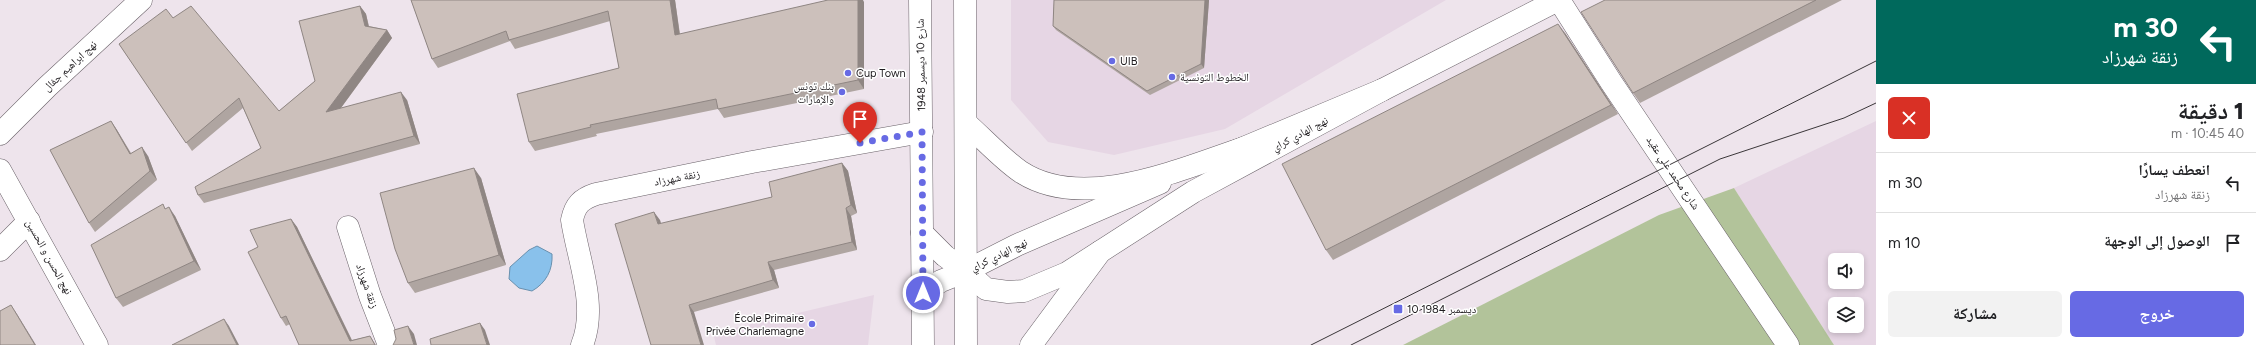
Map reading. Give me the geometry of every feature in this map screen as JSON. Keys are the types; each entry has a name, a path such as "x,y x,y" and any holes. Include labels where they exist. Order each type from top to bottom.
{"street":[{"name":"نهج ابراهيم جفال","path":"0,134 47,87 141,0"},
{"name":"شارع 10 ديسمبر 1948","path":"920,0 923,345"},
{"path":"965,0 966,345"},
{"name":"نهج الهادي كراي","path":"1382,90 1098,208 966,271 986,289 1008,292 1024,291 1067,273 1193,192 1382,90 1558,0"},
{"name":"شارع محمد علي عقيد","path":"1558,0 1788,345"},
{"path":"966,124 1021,172 1048,185 1091,189 1168,173 1247,147"},
{"name":"زنقة شهرزاد","path":"582,345 587,333 587,296 572,220 575,208 582,199 596,194 752,162 922,132"},
{"name":"نهج الحسن و الحسين","path":"0,170 97,345"},
{"path":"0,250 29,221"},
{"name":"زنقة شهرزاد","path":"348,227 370,296 390,345"},
{"path":"922,233 945,256 966,271"},
{"path":"1031,345 1100,252"},
{"path":"923,293 941,281 966,271"}],"shaded area":[{"path":"1011,0 1446,0 1225,129 1114,155 1048,142 1011,100"},
{"path":"1876,121 1876,345 1834,345 1734,188"},
{"name":"École Primaire Privée Charlemagne","path":"874,295 868,345 716,345 713,333"}],"green space":[{"path":"1734,188 1834,345 1403,345 1659,215"}],"water":[{"path":"537,246 552,254 548,276 537,288 532,291 519,288 509,279 510,267 529,250"}],"building":[{"path":"411,0 670,0 675,35 828,0 858,0 858,80 718,109 716,99 590,125 591,127 529,142 517,94 619,68 608,11 509,40 506,31 432,59"},
{"path":"1054,0 1205,0 1201,64 1147,91 1053,26"},
{"path":"1605,0 1816,0 1633,93 1581,12"},
{"path":"191,6 279,111 315,81 299,21 360,6 365,26 387,30 326,112 401,92 414,136 198,195 195,187 261,148 239,98 186,143 119,44 166,9 173,18"},
{"path":"1558,24 1611,105 1326,250 1282,164"},
{"path":"111,121 130,154 142,147 150,171 89,223 50,150"},
{"path":"842,163 851,205 846,208 852,242 768,262 773,280 689,305 701,345 651,345 615,224 654,212 658,224 772,197 769,182"},
{"path":"474,168 499,255 408,283 395,249 380,193"},
{"path":"163,204 165,209 169,207 194,261 116,298 91,245"},
{"path":"291,219 350,341 370,336 375,345 299,345 286,316 281,318 248,252 258,247 250,230"},
{"path":"11,305 35,345 0,345 0,311"},
{"path":"224,319 237,345 172,345"},
{"path":"480,323 487,345 431,345 430,339"},
{"path":"408,326 414,345 393,345 396,339 394,330"}],"tram line":[{"path":"1311,345 1876,61"},
{"path":"1351,345 1720,159 1844,118 1876,103"}],"place":[{"name":"UIB","path":"1112,61"},
{"name":"Cup Town","path":"848,73"},
{"name":"الخطوط التونسية","path":"1172,77"},
{"name":"بنك تونس والإمارات","path":"842,92"},
{"name":"10 ديسمبر 1984","path":"1398,309"},
{"name":"École Primaire Privée Charlemagne","path":"812,324"}],"route":[{"path":"860,143 922,132 923,293"}]}
